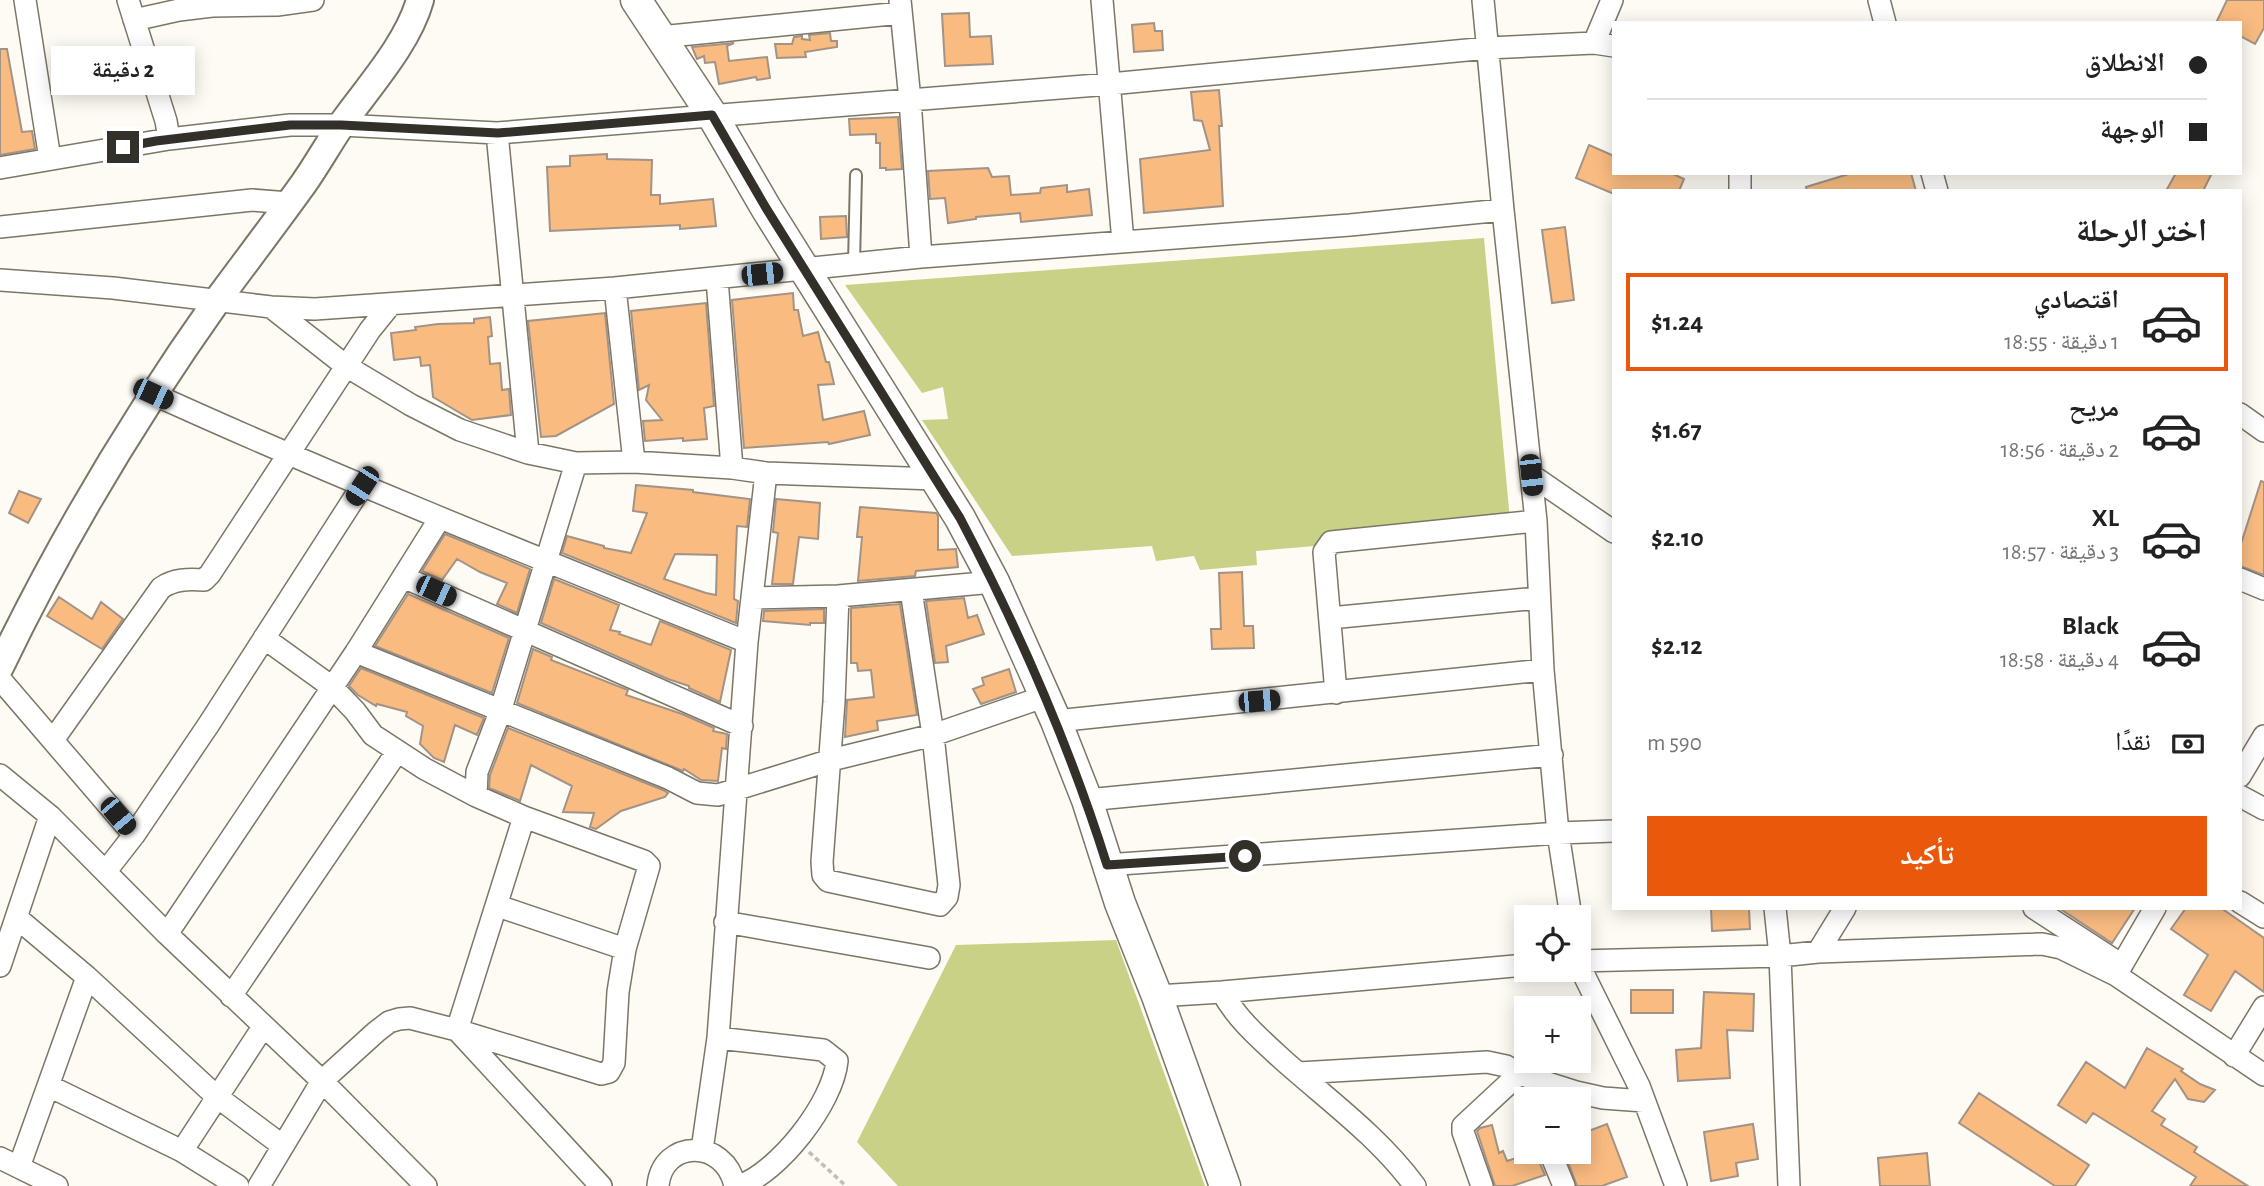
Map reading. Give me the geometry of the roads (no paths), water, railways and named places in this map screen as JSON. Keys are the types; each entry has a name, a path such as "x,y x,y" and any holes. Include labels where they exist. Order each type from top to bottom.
{"main road":[{"path":"636,0 712,115 766,208 960,518 994,582 1051,708 1087,800 1107,865 1225,1186"}],"street":[{"path":"25,0 50,159"},
{"path":"169,139 166,121 131,10 277,5 313,0"},
{"path":"0,667 37,589 153,394 405,36 420,0"},
{"path":"1102,0 1123,242"},
{"path":"1483,0 1536,521 1543,670 1558,833 1569,905"},
{"path":"0,168 169,139 290,125 498,133 1110,84 1488,48 1604,45 1612,0"},
{"path":"1879,0 1884,21"},
{"path":"660,37 900,6 910,100 921,257"},
{"path":"498,133 528,453"},
{"path":"0,228 252,200 289,203"},
{"path":"0,281 113,288 271,307 315,309 615,288 921,257 1350,225 1503,210"},
{"path":"717,279 732,468"},
{"path":"615,288 634,462"},
{"path":"53,740 161,588 179,580 204,580 210,574 346,366 391,304"},
{"path":"271,307 346,366 411,405 460,430 528,453 576,463 634,462 766,472 935,479"},
{"path":"153,394 289,456 747,642"},
{"path":"2242,415 2264,431"},
{"path":"476,796 477,772 500,712 576,463"},
{"path":"702,1150 718,1038 747,642 766,472"},
{"path":"1531,475 1612,531"},
{"path":"106,872 134,835 362,486"},
{"path":"167,934 356,652 440,518"},
{"path":"1336,693 1324,552 1331,542 1536,521"},
{"path":"403,577 742,726"},
{"path":"2242,581 2264,589"},
{"path":"752,598 838,596 994,582"},
{"path":"838,596 823,875 828,881 940,905 947,897 949,885 933,735 911,590"},
{"path":"1330,618 1538,598"},
{"path":"259,1186 321,1081 389,1022 410,1018 601,1074 609,1072 614,1063 618,992 625,949 649,866 644,861 524,817 476,796 397,752 373,734 332,687 264,638"},
{"path":"356,652 668,778 697,793 718,795 831,760 1051,708 1336,693 1543,670"},
{"path":"0,679 134,835"},
{"path":"2242,773 2264,736"},
{"path":"231,996 397,752"},
{"path":"1087,800 1552,755"},
{"path":"0,775 50,816 426,1186"},
{"path":"2242,797 2264,809"},
{"path":"0,966 50,816"},
{"path":"457,1030 524,817"},
{"path":"1107,865 1612,831"},
{"path":"2242,903 2264,917"},
{"path":"498,906 625,949"},
{"path":"1775,910 1780,956 1789,1186"},
{"path":"1818,952 1843,910"},
{"path":"2037,910 2234,1056 2264,1075"},
{"path":"2119,970 2154,910"},
{"path":"18,918 87,977 216,1096 283,1146"},
{"path":"725,922 929,958"},
{"path":"1591,962 2042,944 2061,948 2119,970"},
{"path":"1157,996 1514,966"},
{"path":"57,1186 9,1163 48,1086 87,977"},
{"path":"1587,982 1644,1101 1676,1186"},
{"path":"1222,992 1233,1013 1364,1130 1415,1186"},
{"path":"2234,1056 2264,1007"},
{"path":"182,1151 263,1027"},
{"path":"457,1030 601,1186"},
{"path":"658,1186 662,1170 669,1161 679,1154 702,1150 725,1163 737,1186 753,1181 798,1141 824,1099 836,1073 837,1061 823,1050 718,1038"},
{"path":"1298,1073 1487,1062 1506,1066 1520,1075 1590,1095 1644,1101"},
{"path":"1520,1075 1525,1087"},
{"path":"1482,1186 1463,1132 1464,1126 1520,1075"},
{"path":"48,1086 182,1151 238,1186"},
{"path":"1555,1164 1564,1186"}],"lane":[{"path":"854,264 856,175"}]}
